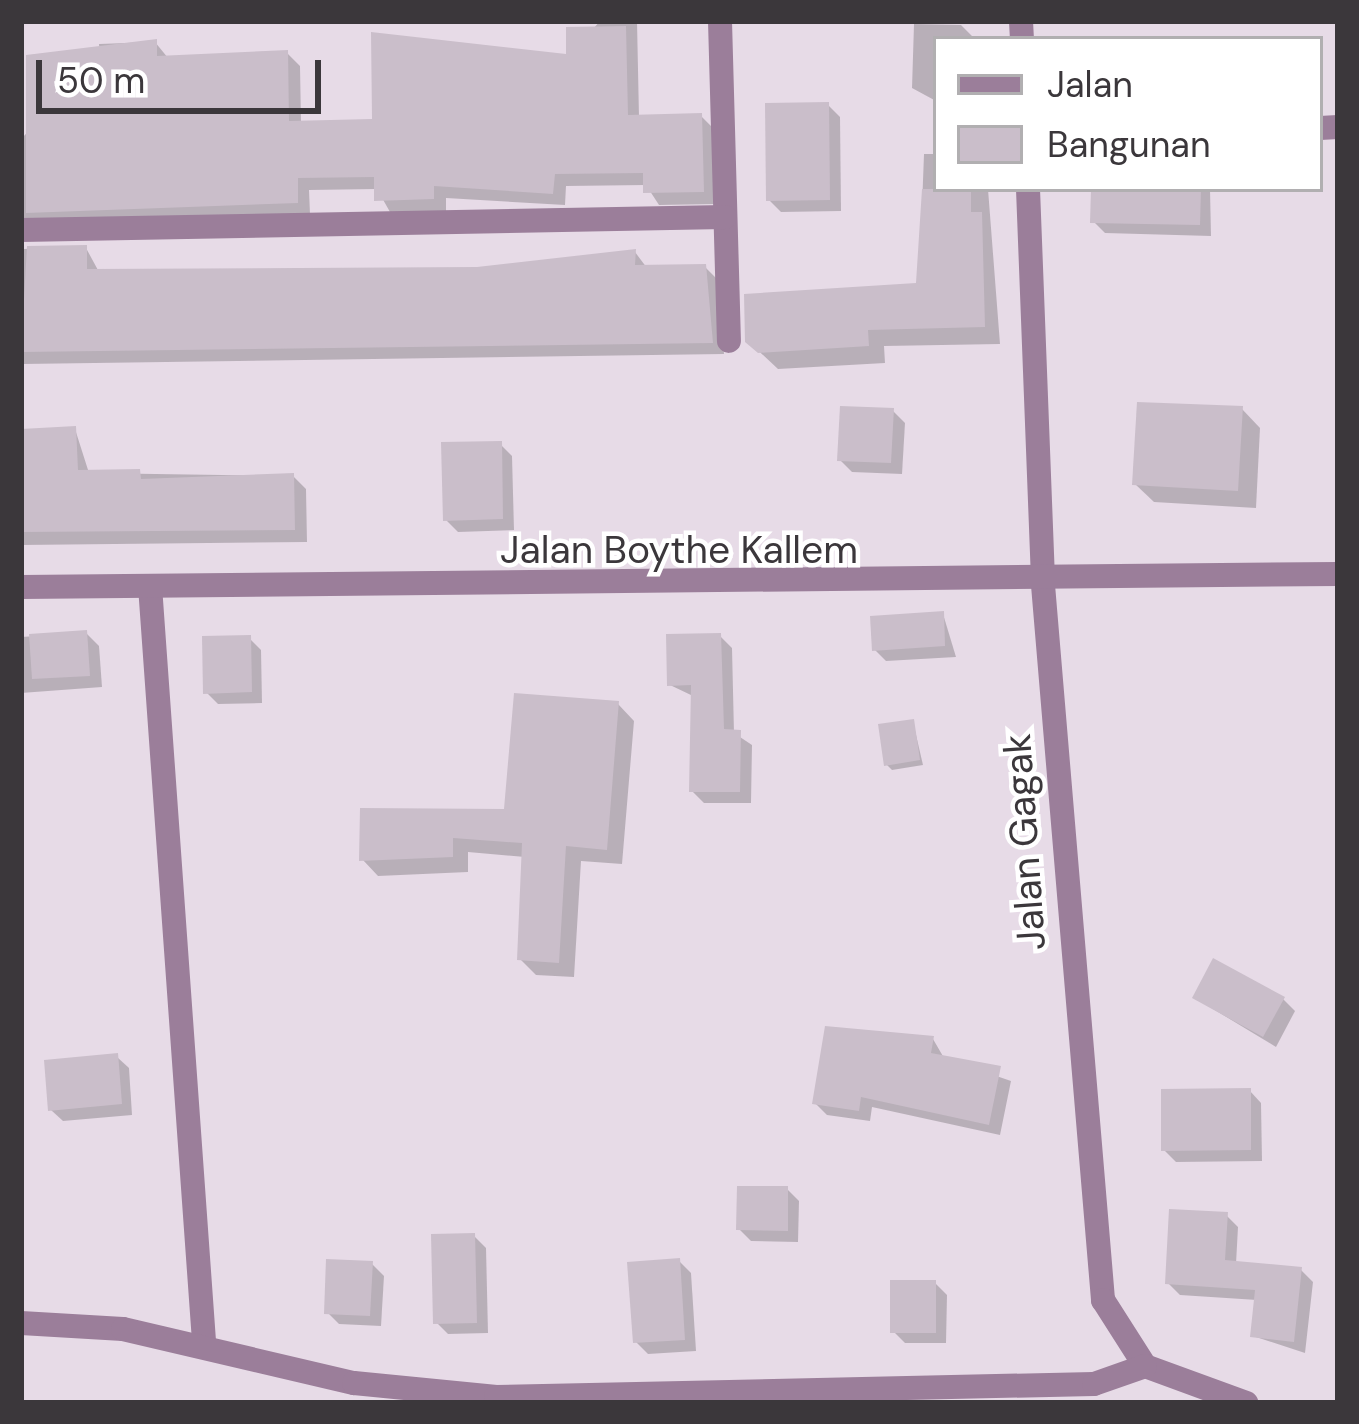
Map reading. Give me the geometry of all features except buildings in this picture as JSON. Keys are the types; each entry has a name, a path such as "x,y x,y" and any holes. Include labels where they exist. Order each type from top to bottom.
{"street":[{"path":"720,21 729,341"},
{"name":"Jalan Gagak","path":"1028,192 1043,585 1102,1300 1145,1366"},
{"path":"21,230 725,217"},
{"name":"Jalan Boythe Kallem","path":"21,587 1043,585 1338,574"},
{"path":"150,586 204,1341"},
{"path":"21,1323 204,1341 374,1395 496,1397 1094,1384 1145,1366 1246,1403"}]}
